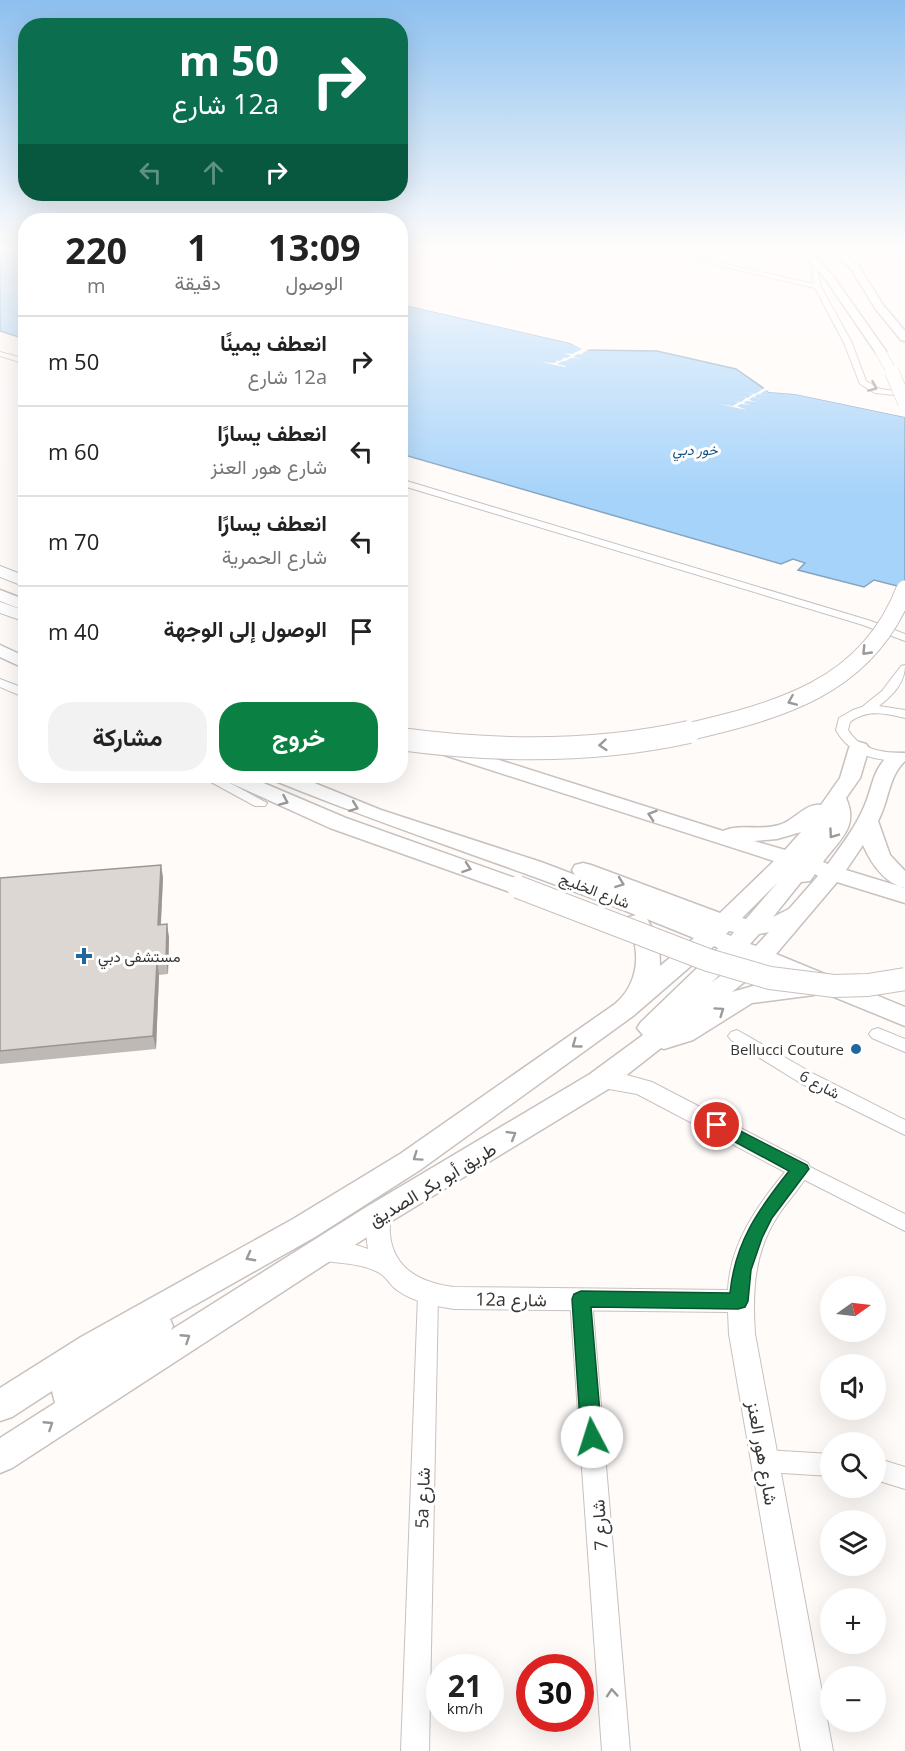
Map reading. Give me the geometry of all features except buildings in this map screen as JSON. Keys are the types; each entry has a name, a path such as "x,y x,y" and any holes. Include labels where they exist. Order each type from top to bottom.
{"highway":[{"path":"0,571 18,579"},
{"path":"0,607 18,614"}],"main road":[{"path":"866,332 898,384 905,403"},
{"path":"0,585 18,592"},
{"path":"408,738 460,746 524,749 582,747 649,740 691,732 766,712 805,696 843,674 881,635 896,611 905,589"},
{"path":"0,595 18,603"},
{"path":"0,650 18,660"},
{"path":"1,680 18,679"},
{"path":"408,739 708,833 808,874 905,906"},
{"path":"708,833 773,833 801,826 823,804 836,799 854,768 859,748"},
{"path":"845,992 784,989 749,995 734,1002 691,1031 649,1044 648,1032 651,1026 758,926 808,874 867,821 876,803 881,776 901,757"},
{"path":"247,783 338,823 518,886 745,973 787,982 830,986 871,984 905,979"},
{"name":"شارع الخليج","path":"298,783 403,825 717,930 735,946 905,1017"},
{"path":"808,874 842,819 841,809 836,799"},
{"path":"867,821 877,855 890,870 905,880"},
{"path":"403,825 436,826 467,831 622,884 717,930 758,926 786,920 798,913"},
{"path":"533,867 558,885 624,912 646,933 650,953 647,970 639,990 624,1010"},
{"path":"808,874 905,896"},
{"name":"طريق أبو بكر الصديق","path":"0,1406 93,1347 304,1228 410,1162 624,1010 717,930 753,894 808,874"},
{"name":"طريق أبو بكر الصديق","path":"0,1457 379,1215 600,1082 761,956 798,913 808,874"},
{"path":"758,926 757,943 761,956"},
{"path":"79,1406 68,1398 68,1391 72,1384 175,1313 221,1273"}],"street":[{"path":"842,332 866,385 878,391 905,394"},
{"path":"0,354 18,360"},
{"path":"408,484 867,623 903,638"},
{"path":"871,710 905,669"},
{"path":"901,757 881,755 859,748 846,737 842,725 847,717 871,710 898,694 905,678"},
{"path":"1,680 18,690"},
{"path":"871,710 905,714"},
{"path":"221,783 260,803"},
{"path":"878,1034 905,1046"},
{"name":"شارع 6","path":"737,1036 808,1079 905,1128"},
{"path":"600,1082 634,1084 666,1098 905,1223"},
{"name":"شارع هور العنز","path":"801,1169 765,1214 753,1238 741,1270 738,1301 741,1334 817,1751"},
{"path":"379,1215 378,1241 389,1267 412,1288 428,1295"},
{"path":"322,1251 357,1255 389,1267"},
{"name":"12a شارع","path":"428,1295 454,1298 738,1301"},
{"name":"5a شارع","path":"415,1751 428,1295"},
{"name":"شارع 7","path":"581,1299 616,1751"},
{"path":"765,1461 820,1464"},
{"path":"886,1472 905,1478"}],"water":[{"path":"2,332 18,332 18,337"},
{"name":"خور دبي","path":"408,332 521,332 570,343 587,350 657,351 736,369 769,392 795,394 905,417 905,588 874,580 864,587 798,570 805,563 793,559 781,564 408,456"}],"pier":[{"path":"521,332 578,343 591,348 581,354 590,356 578,354 573,357 582,359 571,358 565,361 574,363 563,361 557,364 565,367 541,362 554,363 558,361 551,359 560,361 564,358 558,357 571,356 564,353 572,354 582,349 570,343"},
{"path":"766,387 769,388 767,390 796,392 905,415 905,417 766,390 760,394 769,396 758,394 754,397 763,399 752,397 749,400 757,402 747,401 743,403 751,405 737,406 747,410 719,404 733,406 739,402 728,400 741,402 746,398 735,396 748,398 753,394 742,392 755,394"}],"place":[{"name":"مستشفى دبي","path":"84,956"},
{"name":"Bellucci Couture","path":"856,1049"}],"route":[{"path":"592,1437 581,1299 738,1301 741,1270 753,1238 765,1214 801,1169 717,1125"}]}
